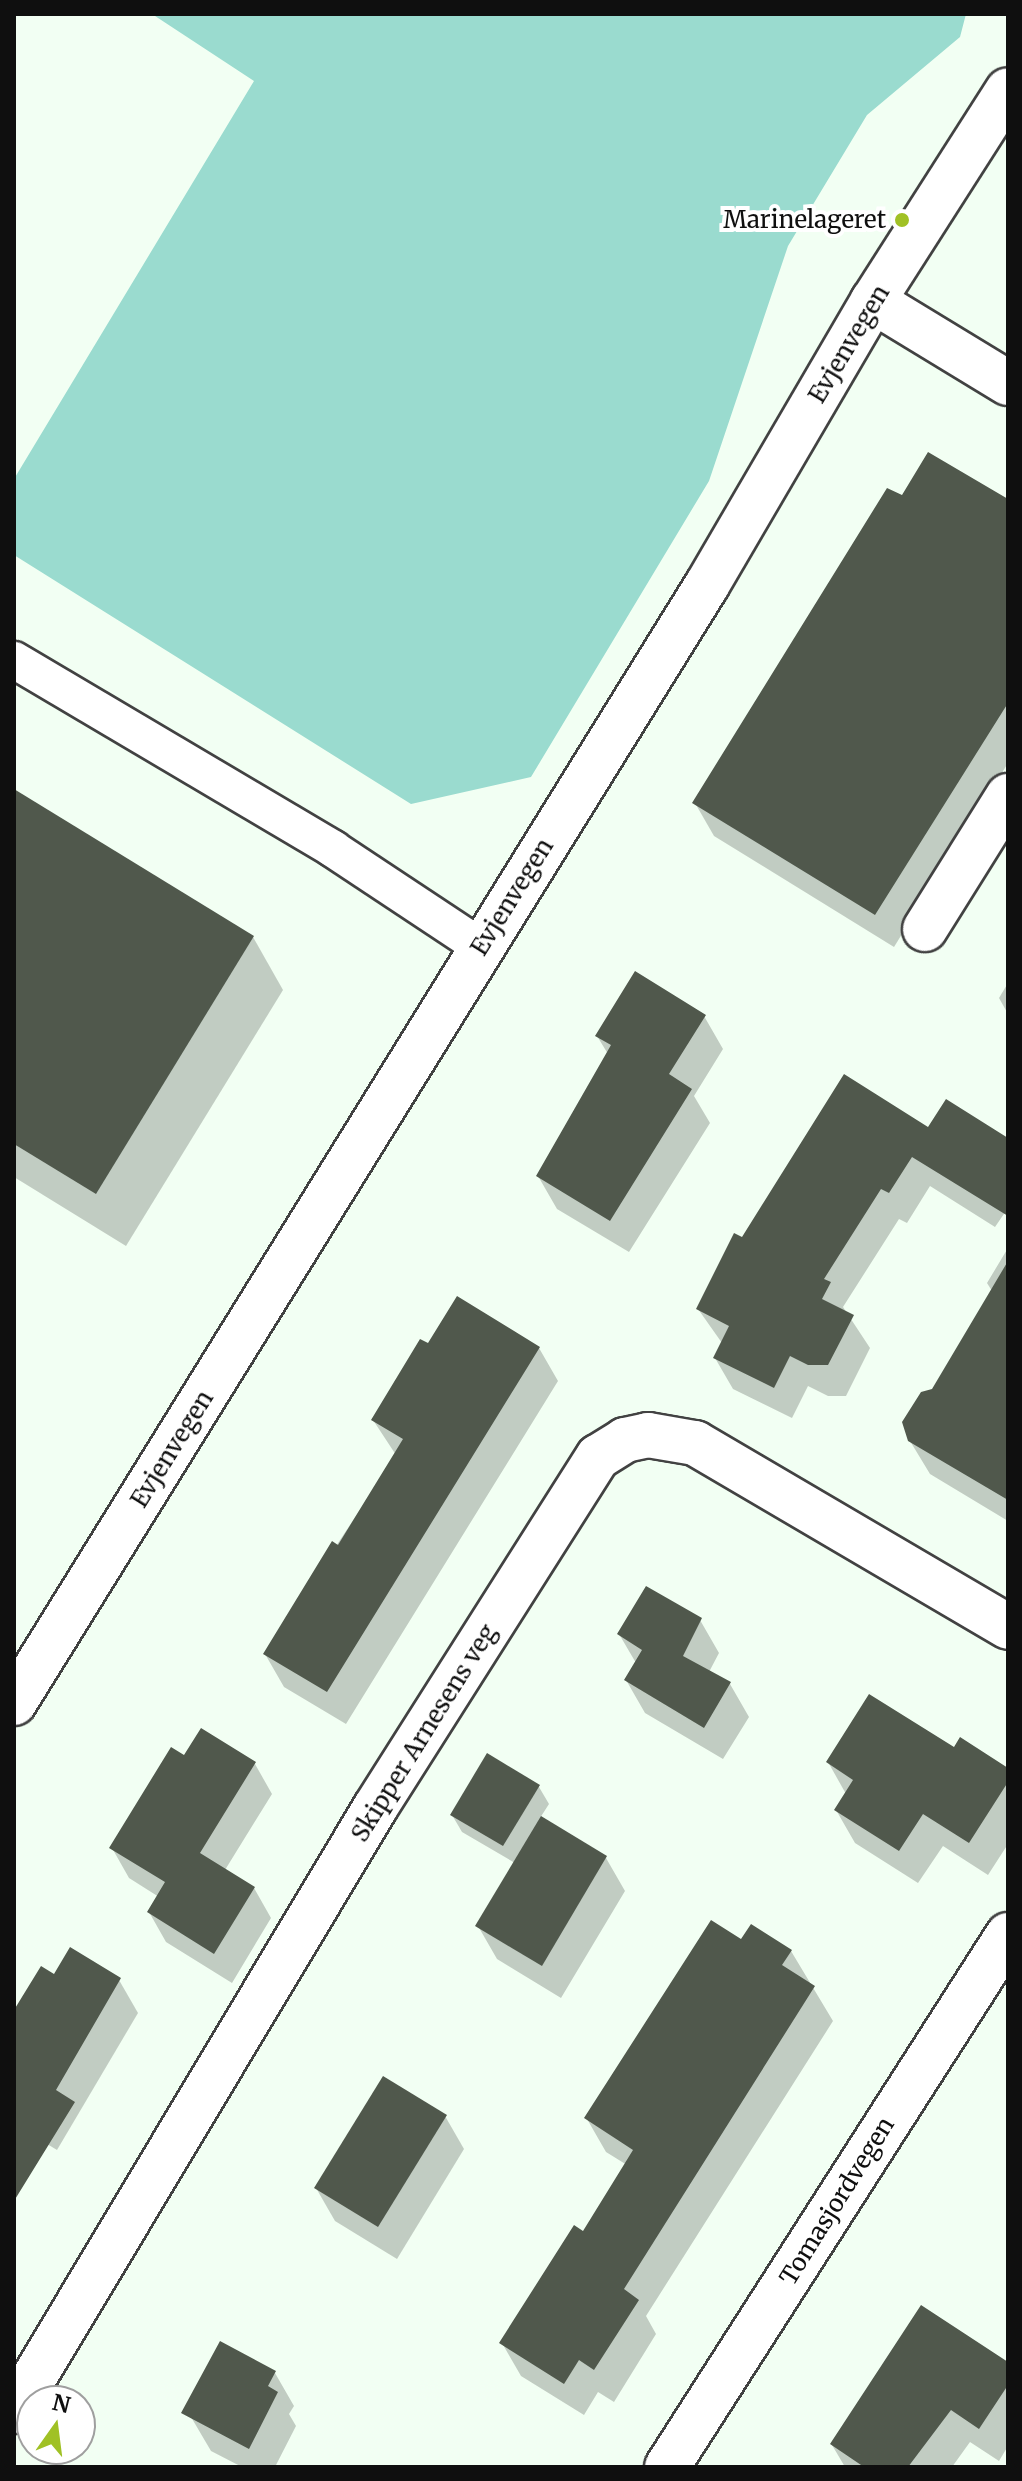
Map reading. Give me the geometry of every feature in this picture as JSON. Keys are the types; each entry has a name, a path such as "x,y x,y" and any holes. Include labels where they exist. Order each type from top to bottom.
{"street":[{"name":"Evjenvegen","path":"14,1703 707,585 873,301 1008,90"},
{"path":"873,301 1008,383"},
{"path":"925,929 1008,796"},
{"name":"Skipper Arnesens veg","path":"14,2411 375,1808 598,1457 625,1440 648,1435 695,1443 1008,1627"},
{"name":"Tomasjordvegen","path":"667,2467 1008,1935"}],"lane":[{"path":"14,660 333,849 481,947"}],"shaded area":[{"path":"152,14 966,14 960,37 867,115 788,246 709,481 531,777 411,804 14,555 14,479 254,81"}],"building":[{"path":"928,452 1008,499 1008,703 875,915 692,803 887,488 902,495"},
{"path":"14,789 254,936 96,1194 14,1144"},
{"path":"635,971 706,1015 669,1074 692,1089 610,1221 536,1176 611,1045 595,1036"},
{"path":"844,1074 928,1127 946,1099 1008,1138 1008,1216 912,1157 889,1193 881,1189 824,1279 831,1282 822,1299 854,1315 828,1365 808,1365 790,1356 774,1388 713,1358 729,1326 696,1309 734,1233 742,1237"},
{"path":"1008,1261 1008,1500 908,1441 902,1422 921,1392 932,1389"},
{"path":"457,1296 540,1347 327,1692 263,1654 332,1541 338,1545 403,1439 371,1420 420,1339 428,1343"},
{"path":"646,1586 702,1618 683,1656 731,1682 704,1728 624,1680 642,1650 617,1634"},
{"path":"869,1694 954,1747 960,1737 1008,1768 1008,1782 969,1843 923,1814 899,1851 834,1810 853,1780 826,1762"},
{"path":"201,1728 256,1762 200,1853 255,1887 214,1954 147,1912 165,1882 109,1848 171,1747 184,1755"},
{"path":"487,1753 540,1785 503,1846 450,1815"},
{"path":"541,1816 607,1856 542,1966 475,1926"},
{"path":"711,1920 741,1939 751,1924 792,1950 782,1965 815,1986 624,2289 639,2300 594,2370 579,2360 564,2384 499,2343 574,2225 583,2231 633,2150 584,2118"},
{"path":"70,1947 121,1978 56,2090 75,2102 14,2201 14,2010 41,1966 54,1974"},
{"path":"383,2076 447,2115 378,2227 314,2188"},
{"path":"921,2305 1008,2362 1008,2385 979,2429 951,2410 908,2467 864,2467 830,2444"},
{"path":"220,2341 276,2371 268,2386 278,2392 249,2449 181,2413"}],"place":[{"name":"Marinelageret","path":"902,220"}]}
